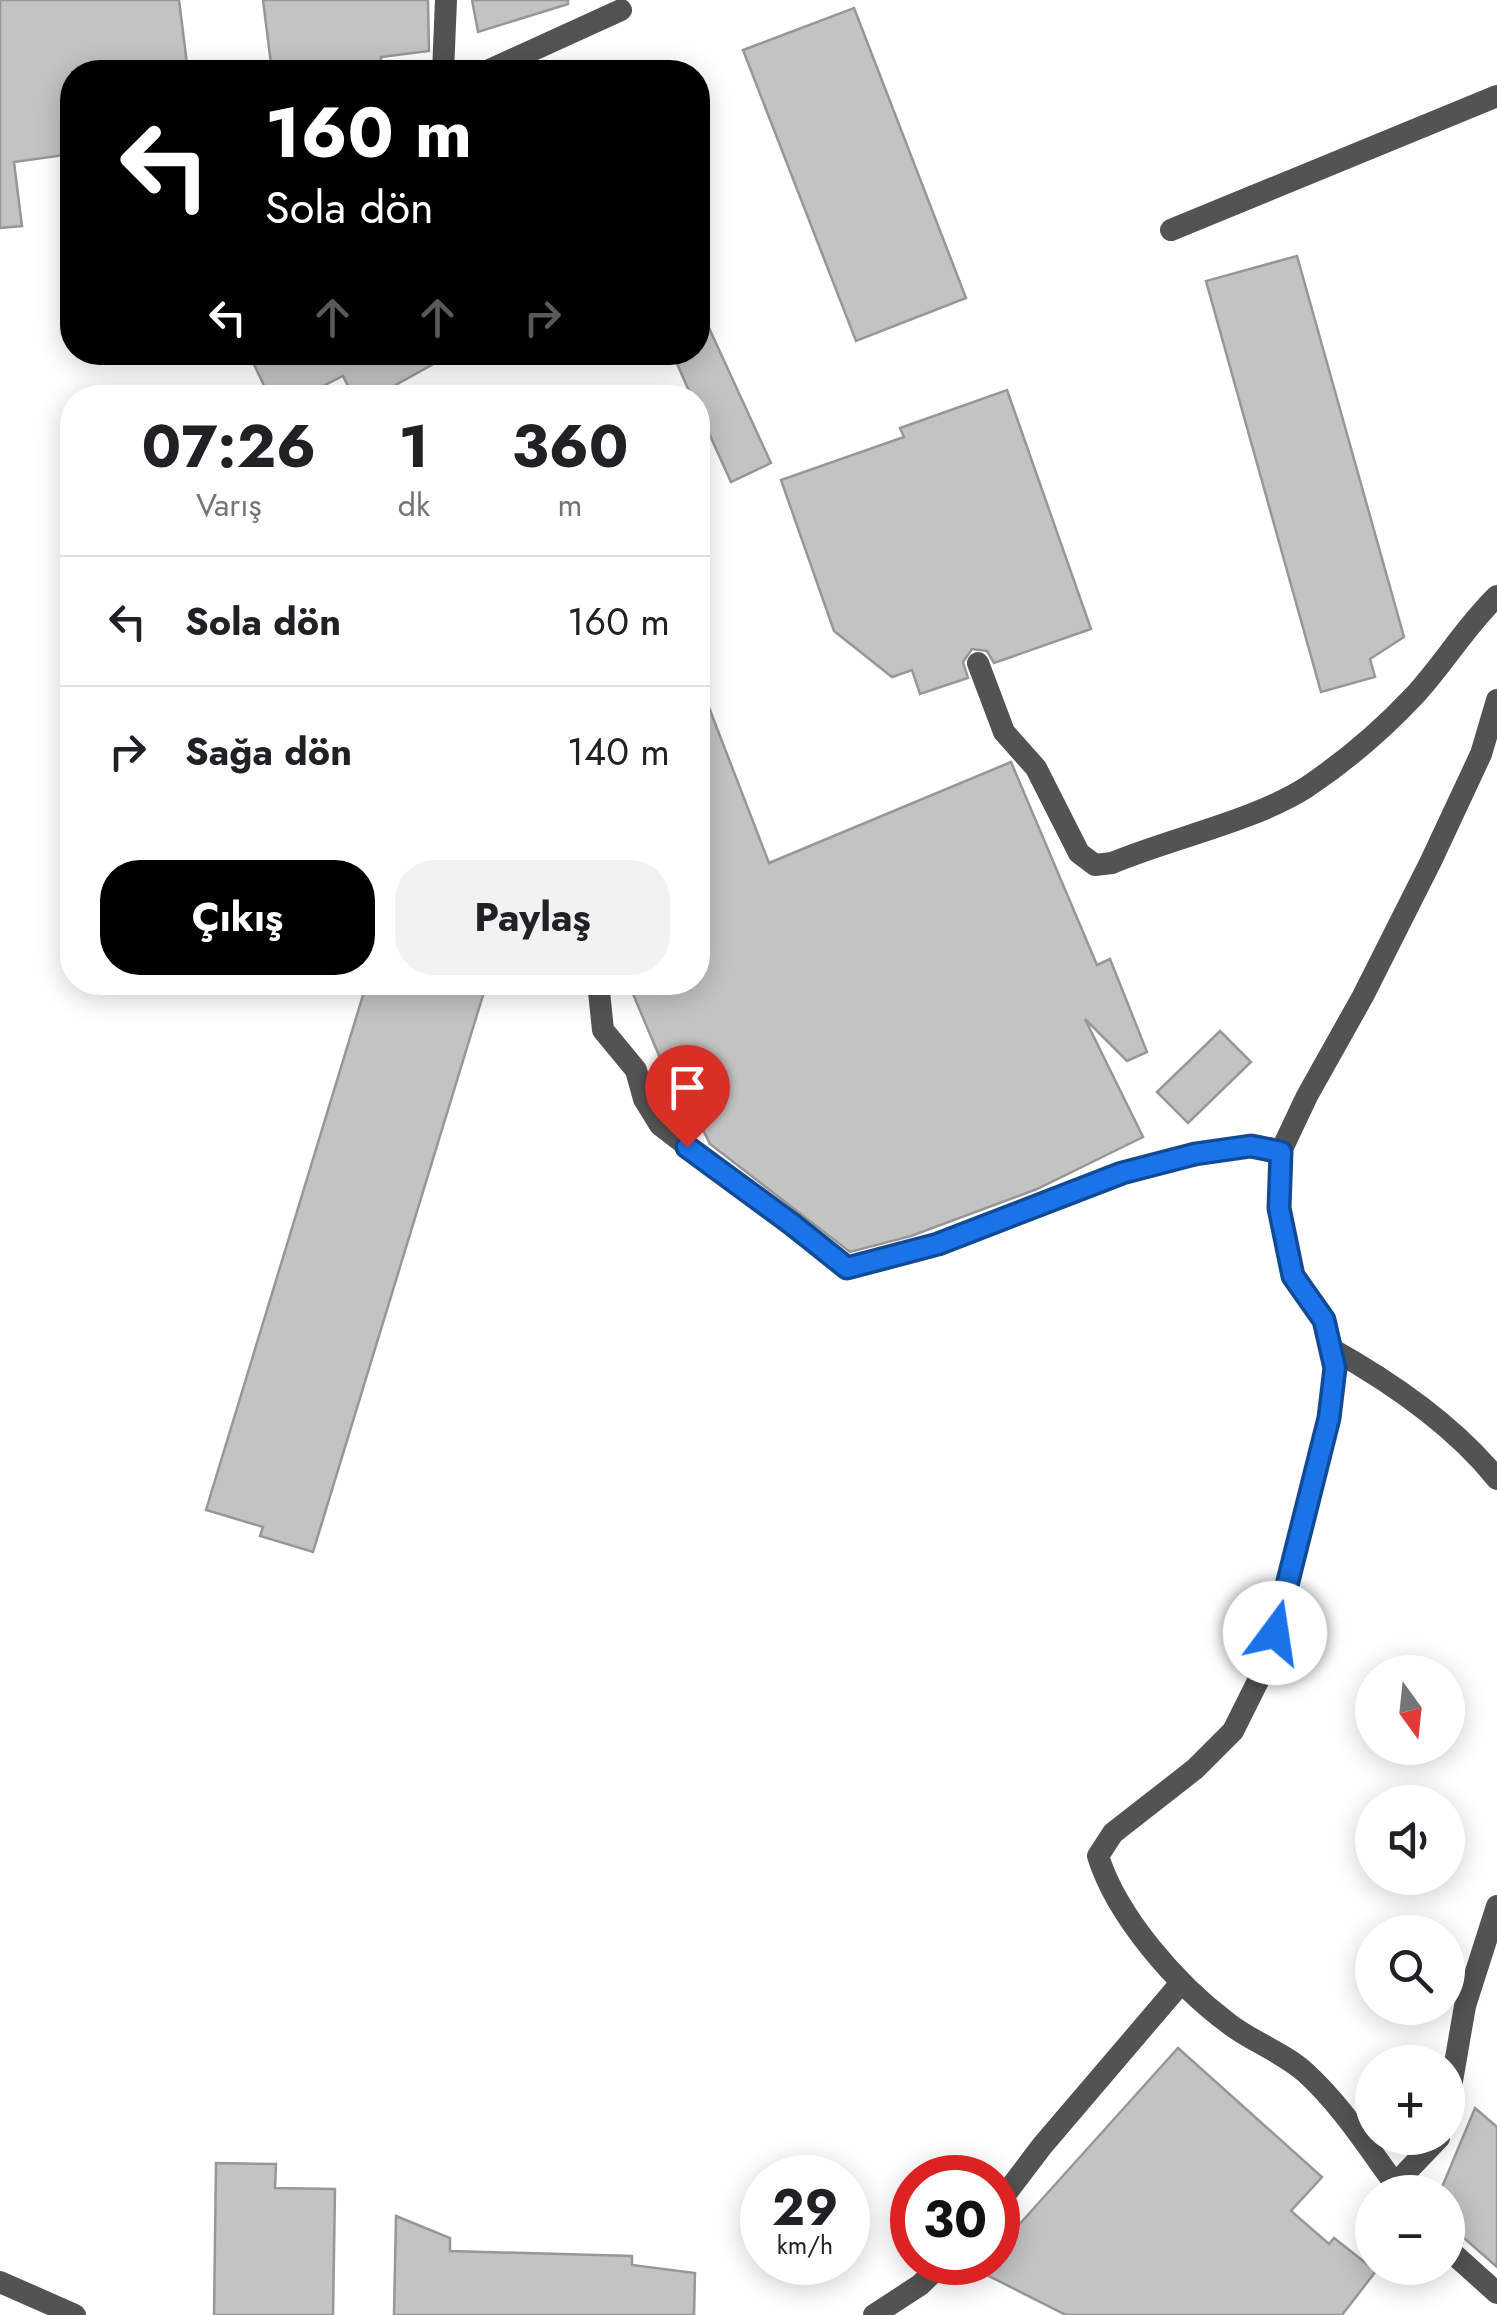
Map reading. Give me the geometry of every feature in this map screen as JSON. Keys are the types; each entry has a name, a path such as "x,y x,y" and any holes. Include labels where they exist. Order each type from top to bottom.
{"street":[{"path":"445,60 446,0"},
{"path":"511,60 621,10"},
{"path":"1171,230 1497,96"},
{"path":"978,664 1004,732 1036,768 1079,853 1096,864 1112,863 1251,813 1305,788 1366,741 1414,696 1497,596"},
{"path":"1388,2175 1332,2098 1312,2078 1230,2025 1181,1984 1132,1921 1104,1876 1098,1856 1112,1833 1234,1732 1268,1661 1329,1418 1335,1368 1324,1320 1293,1276 1279,1208 1281,1152 1306,1096 1432,861 1481,754 1497,700"},
{"path":"599,995 603,1030 636,1070 644,1099 660,1125 847,1268 954,1238 1122,1173 1195,1154 1251,1146 1281,1152"},
{"path":"1330,1348 1378,1375 1437,1421 1497,1479"},
{"path":"1458,2045 1465,2006 1497,1906"},
{"path":"1020,2175 1181,1984"},
{"path":"1409,2175 1425,2155"},
{"path":"1465,2264 1497,2293"},
{"path":"0,2282 75,2315"},
{"path":"874,2315 919,2285"}],"building":[{"path":"0,0 179,0 186,60 60,60 60,156 14,162 22,226 0,228"},
{"path":"263,0 428,0 429,51 381,60 270,60"},
{"path":"472,0 568,0 568,4 478,32"},
{"path":"854,8 966,298 856,341 743,50"},
{"path":"1297,256 1404,637 1370,659 1375,677 1321,692 1206,281"},
{"path":"710,330 771,463 731,482 710,436 710,385 686,385 678,365 710,365"},
{"path":"254,365 432,365 395,385 348,385 343,376 325,385 264,385"},
{"path":"1007,390 1091,629 994,663 987,651 972,649 963,662 968,678 920,694 912,670 892,677 834,631 781,480 904,437 900,428"},
{"path":"710,710 769,863 1011,762 1097,965 1110,959 1147,1052 1127,1061 1085,1019 1143,1137 1037,1189 911,1236 850,1252 710,1144 691,1106 682,1110 633,995 710,995"},
{"path":"363,995 483,995 313,1552 260,1536 263,1527 206,1510"},
{"path":"1220,1031 1251,1062 1188,1123 1157,1092"},
{"path":"1178,2048 1322,2177 1291,2211 1329,2244 1334,2238 1355,2254 1355,2285 1365,2285 1342,2315 1066,2315 1007,2285 1020,2285 1020,2224"},
{"path":"1475,2108 1497,2127 1497,2267 1465,2239 1465,2175 1447,2175 1455,2155 1465,2155 1465,2132"},
{"path":"216,2163 276,2164 275,2188 335,2189 333,2315 214,2315"},
{"path":"396,2216 450,2238 450,2251 632,2256 632,2265 695,2273 694,2315 394,2315"}],"route":[{"path":"687,1147 847,1268 1003,1222 1122,1173 1195,1154 1251,1146 1281,1152 1279,1208 1293,1276 1324,1320 1335,1368 1329,1418 1275,1633"}]}
